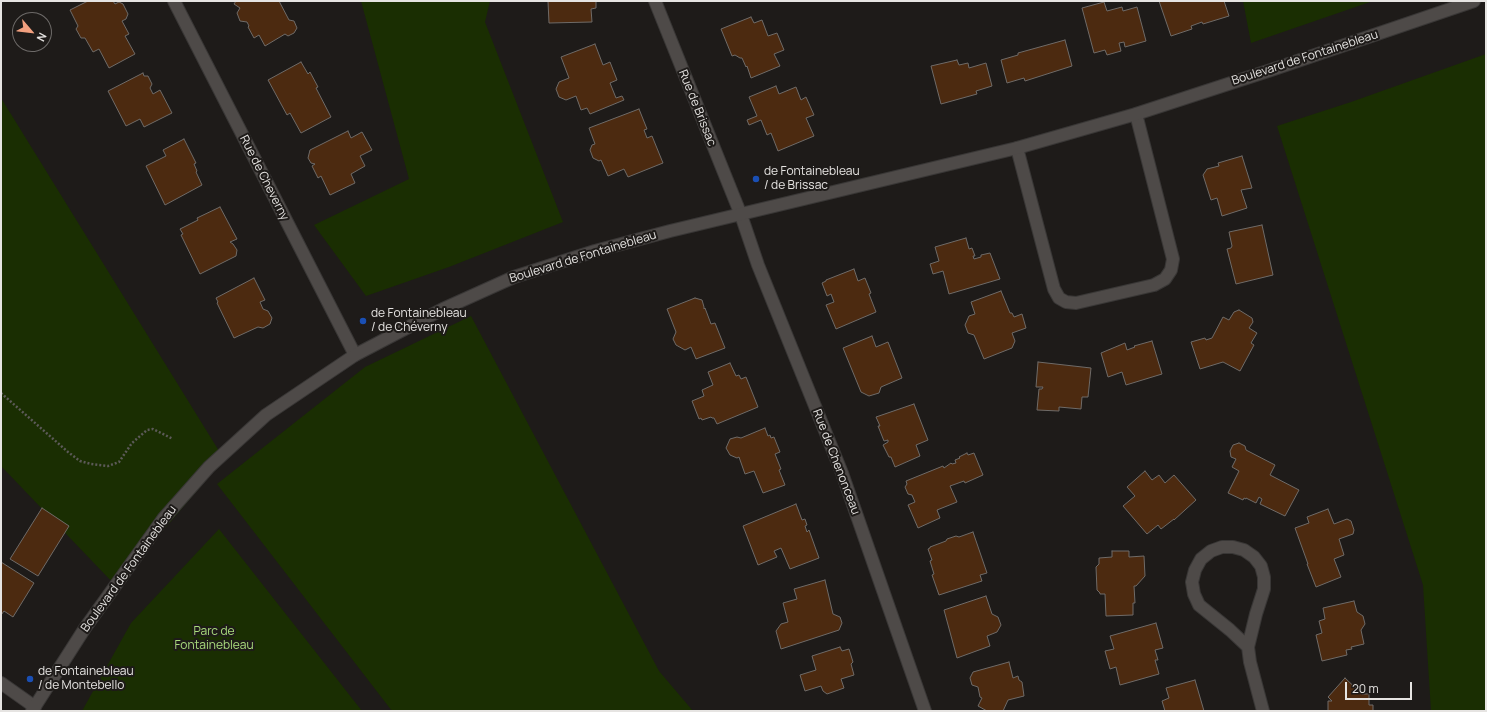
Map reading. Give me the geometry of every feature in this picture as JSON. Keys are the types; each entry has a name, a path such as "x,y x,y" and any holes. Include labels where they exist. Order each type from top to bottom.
{"street":[{"name":"Rue de Cheverny","path":"174,1 355,355"},
{"name":"Rue de Brissac","path":"655,1 740,215"},
{"name":"Boulevard de Fontainebleau","path":"33,709 85,628 163,519 209,467 266,415 355,355 443,309 514,277 589,253 670,231 1017,148 1136,114 1279,68 1474,1"},
{"path":"1017,148 1054,289 1059,298 1066,302 1076,303 1154,285 1165,279 1171,270 1173,259 1136,114"},
{"name":"Rue de Chenonceau","path":"740,215 758,265 846,484 925,711"},
{"path":"1248,647 1200,605 1194,594 1192,582 1195,570 1201,559 1210,551 1222,547 1233,547 1244,550 1254,557 1261,566 1264,577 1264,589 1248,647 1250,662 1263,711"},
{"path":"1,683 33,709"}],"path":[{"path":"1,394 68,452 80,460 91,464 108,466 119,462 132,443 147,430 153,429 173,439"}],"green space":[{"path":"361,1 490,1 485,22 563,222 449,267 366,296 314,225 409,179"},
{"path":"1243,1 1373,1 1251,43"},
{"path":"1486,54 1486,711 1431,711 1423,585 1277,126 1351,102"},
{"path":"1,98 224,459 116,586 1,466"},
{"path":"471,316 659,671 693,711 392,711 217,484 365,367"},
{"name":"Parc de Fontainebleau","path":"219,529 362,711 82,711 131,623"}],"building":[{"path":"88,1 113,1 115,4 119,2 123,4 128,14 126,19 122,21 129,34 125,36 135,54 109,68 99,49 93,52 85,38 81,38 76,29 78,26 70,10"},
{"path":"236,1 279,1 289,20 294,21 297,28 294,33 288,36 285,34 265,46 259,35 254,38 247,22 240,21 237,13 240,8 234,4"},
{"path":"548,1 596,1 596,8 591,9 592,22 549,23"},
{"path":"1159,1 1224,1 1229,16 1203,24 1202,22 1191,26 1192,29 1171,36"},
{"path":"1104,2 1107,11 1122,7 1123,11 1137,7 1146,41 1125,47 1124,42 1119,43 1121,51 1107,55 1105,50 1094,53 1082,8"},
{"path":"751,17 754,23 762,20 768,36 777,33 784,50 774,54 780,66 751,78 747,66 746,67 742,58 735,55 732,56 721,29"},
{"path":"1065,40 1072,66 1025,81 1024,78 1007,83 1001,60 1018,55 1018,53"},
{"path":"595,44 603,65 610,62 617,80 610,83 616,98 622,96 624,100 590,114 587,108 581,110 576,96 566,100 559,97 556,89 559,82 569,78 561,57"},
{"path":"957,60 959,65 968,63 969,68 986,63 992,86 976,91 977,94 941,104 931,66"},
{"path":"301,62 308,74 310,72 318,87 316,88 331,117 301,133 290,113 287,115 268,80"},
{"path":"143,73 144,76 148,76 152,84 150,88 153,94 160,90 172,113 144,127 140,119 126,126 108,91"},
{"path":"776,86 779,94 796,87 801,100 806,97 814,115 806,118 814,136 778,151 771,133 767,135 761,120 749,125 747,120 757,116 749,97"},
{"path":"639,109 647,129 644,130 647,138 652,136 663,163 628,177 624,169 608,176 601,160 599,161 593,158 590,150 592,145 595,144 589,128"},
{"path":"348,131 351,138 362,132 372,150 360,156 365,166 351,174 355,183 330,195 321,176 318,178 312,166 315,164 311,163 308,158 310,150"},
{"path":"184,139 196,163 194,164 197,171 196,172 202,185 165,205 146,166 166,156 163,150"},
{"path":"1242,156 1252,188 1241,190 1247,208 1222,216 1217,198 1211,200 1203,175 1207,169 1219,166 1218,163"},
{"path":"220,207 237,239 230,242 237,250 236,256 200,274 181,235 183,234 180,229 198,220 197,218"},
{"path":"1262,225 1273,275 1236,284 1227,249 1231,248 1232,246 1229,232"},
{"path":"966,238 969,249 972,248 975,256 973,256 974,259 981,257 981,255 990,253 1000,279 949,294 943,271 933,274 930,264 939,261 935,247"},
{"path":"854,269 858,281 865,278 876,312 836,329 826,305 834,302 831,294 827,296 822,283"},
{"path":"254,278 265,300 260,302 263,309 268,311 272,318 270,324 263,328 258,327 234,338 216,298"},
{"path":"1001,291 1010,313 1012,313 1014,317 1022,314 1026,328 1012,333 1015,341 1012,348 984,359 974,335 968,333 965,325 969,316 975,314 971,302"},
{"path":"695,298 702,300 704,309 705,308 711,324 715,323 725,348 696,359 691,347 685,350 676,345 673,339 676,332 667,309"},
{"path":"1239,310 1252,318 1253,322 1249,328 1257,333 1251,343 1254,345 1240,371 1223,362 1200,369 1191,342 1205,338 1206,340 1212,338 1223,317 1229,320 1234,312"},
{"path":"872,336 876,347 888,342 902,378 881,387 879,393 869,396 861,392 843,348"},
{"path":"1152,341 1162,374 1126,385 1122,372 1108,377 1101,353 1125,343 1127,350 1135,347 1134,346"},
{"path":"1038,362 1091,368 1088,397 1082,397 1081,409 1059,407 1059,411 1037,410 1039,389 1042,389 1043,387 1036,387"},
{"path":"730,363 736,376 739,375 741,379 746,377 758,407 717,424 714,418 711,417 702,420 701,418 699,419 692,401 704,396 702,390 713,385 708,372"},
{"path":"914,404 928,440 916,445 920,456 895,467 891,457 889,457 883,445 888,442 888,440 884,441 876,417"},
{"path":"765,428 768,436 770,435 771,438 774,437 780,452 775,454 785,485 763,493 754,471 745,474 739,457 737,458 730,455 726,448 730,439 737,437 741,438"},
{"path":"1239,443 1245,446 1246,450 1275,465 1270,475 1299,490 1285,516 1260,504 1262,499 1259,497 1256,503 1246,498 1243,500 1228,493 1239,471 1232,467 1236,459 1231,457 1230,451 1233,445"},
{"path":"967,453 968,455 974,453 983,475 965,483 964,481 950,486 957,502 937,510 940,518 918,528 908,505 915,502 912,495 908,494 905,487 907,484 906,481 943,466 944,468 951,463 956,463 955,460"},
{"path":"1145,471 1152,480 1159,475 1165,483 1174,475 1196,500 1174,520 1161,529 1158,525 1147,534 1123,506 1135,496 1127,487"},
{"path":"796,504 802,520 805,519 807,532 809,530 819,558 790,569 781,548 774,551 777,557 758,565 743,526"},
{"path":"42,508 69,526 38,576 10,559"},
{"path":"1328,509 1334,524 1347,519 1351,521 1354,530 1353,534 1339,539 1344,555 1334,559 1341,577 1316,587 1295,528 1309,523 1307,517"},
{"path":"973,532 987,573 980,575 982,581 939,595 932,575 934,574 930,561 932,560 928,549 946,541 947,539"},
{"path":"1112,551 1129,551 1129,557 1144,556 1145,576 1136,586 1134,586 1135,603 1133,603 1133,615 1106,616 1105,594 1100,594 1097,590 1096,567 1099,564 1099,558 1112,557"},
{"path":"1,562 34,583 13,617 4,611 1,615"},
{"path":"825,580 833,614 840,617 842,623 839,630 781,649 776,631 781,624 788,622 783,603 797,599 794,589"},
{"path":"986,596 992,614 998,617 1001,625 997,632 987,636 990,646 957,658 944,610"},
{"path":"1354,601 1357,612 1363,616 1365,624 1361,630 1364,644 1351,647 1352,649 1346,650 1347,655 1322,661 1316,635 1322,633 1319,621 1325,619 1323,608"},
{"path":"1156,623 1163,648 1155,650 1158,660 1155,660 1159,674 1120,685 1116,667 1110,669 1105,651 1114,649 1110,636"},
{"path":"840,647 842,651 849,649 853,662 851,664 854,675 841,679 844,688 827,694 823,691 821,686 805,691 800,675 816,670 812,656"},
{"path":"1009,662 1013,678 1018,676 1019,680 1022,682 1024,696 1008,700 1003,711 987,711 978,706 982,698 980,697 978,687 972,685 970,678 973,672"},
{"path":"1345,678 1362,694 1369,694 1369,705 1373,705 1373,711 1328,711 1328,701 1332,701 1328,697"},
{"path":"1195,680 1204,711 1165,711 1162,701 1169,698 1166,688"}],"place":[{"name":"de Fontainebleau / de Brissac","path":"756,179"},
{"name":"de Fontainebleau / de Chéverny","path":"363,321"},
{"name":"de Fontainebleau / de Montebello","path":"30,679"}]}
